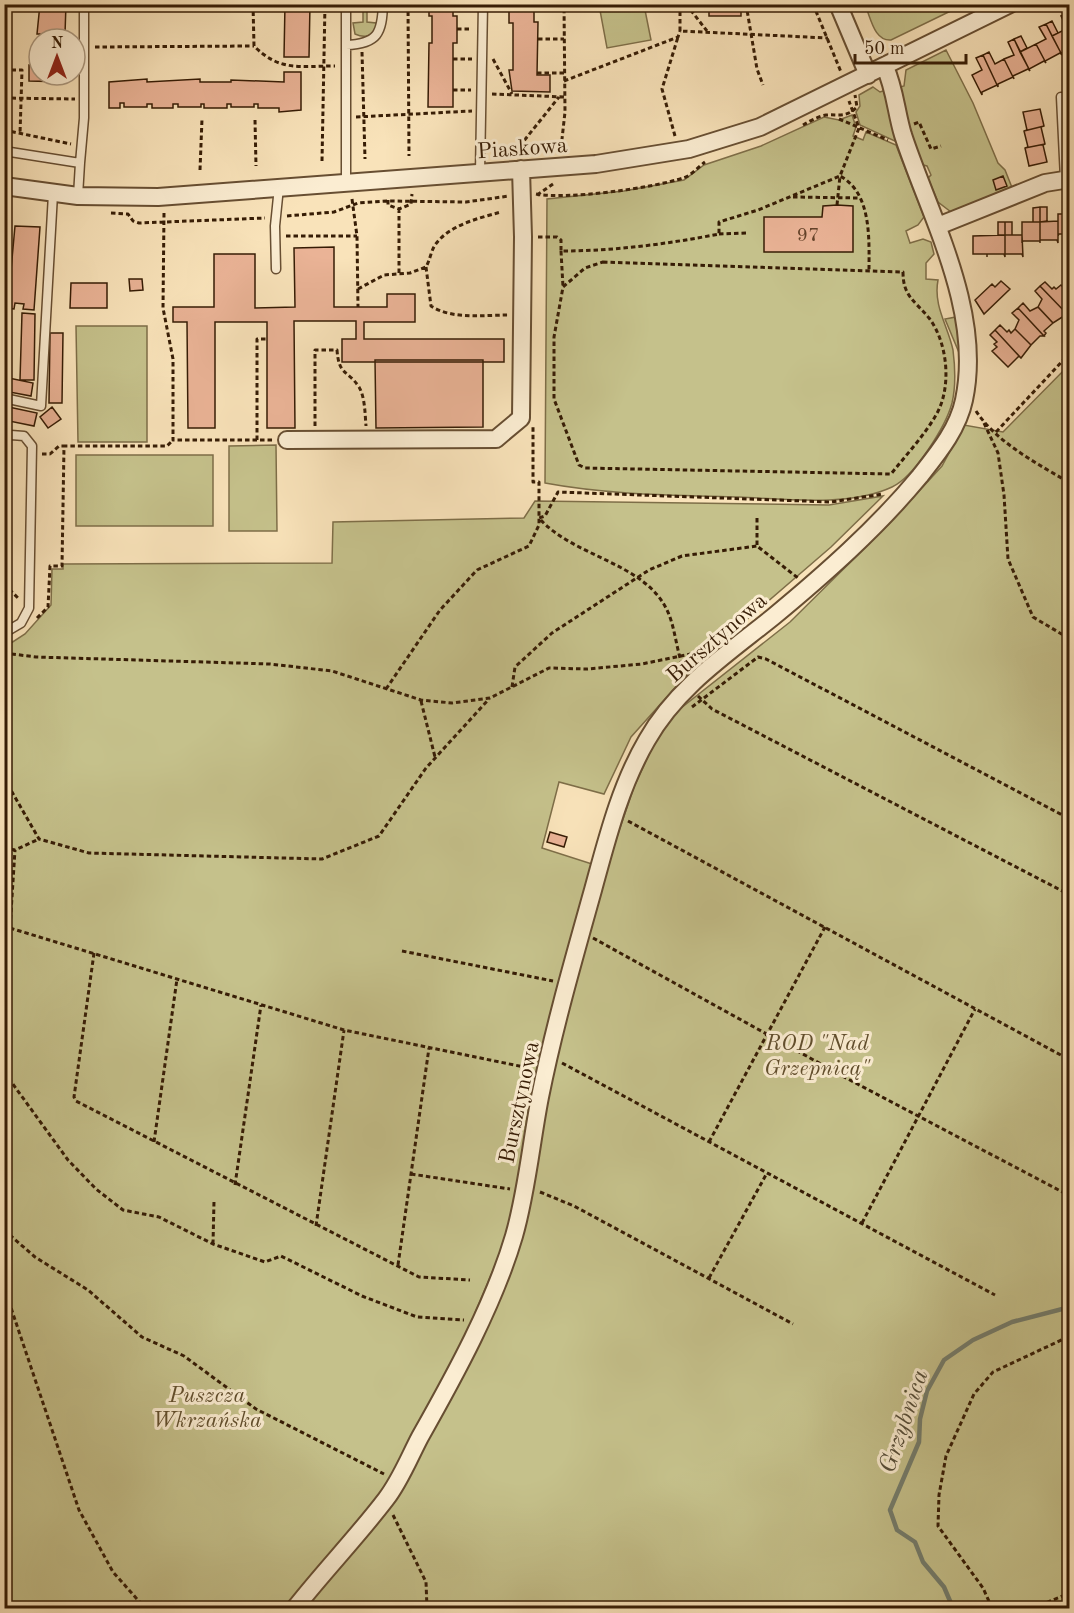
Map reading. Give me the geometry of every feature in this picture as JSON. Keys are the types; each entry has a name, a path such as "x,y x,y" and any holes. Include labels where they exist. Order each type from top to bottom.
{"street":[{"path":"838,4 868,75"},
{"name":"Piaskowa","path":"4,186 78,196 158,197 624,161 706,145 760,127 848,90 868,75 1010,4"},
{"name":"Bursztynowa","path":"295,1608 388,1496 457,1370 488,1302 514,1237 549,1062 580,934 621,796 648,737 739,645 809,586 874,526 940,450 957,421 964,403 966,331 955,280 924,172 903,134 892,82 885,67"},
{"path":"287,440 496,439 521,418 523,237 521,169"},
{"path":"938,226 1045,183 1067,179"}],"lane":[{"path":"84,4 84,27"},
{"path":"346,4 346,182"},
{"path":"346,45 362,43 379,34 382,26 383,4"},
{"path":"480,172 483,6"},
{"path":"78,196 84,87"},
{"path":"1061,97 1067,179"},
{"path":"4,151 81,164"},
{"path":"276,269 279,187"},
{"path":"4,398 41,406 44,311 53,194"},
{"path":"4,438 11,435 22,435 29,439 32,446 29,608 21,623 4,633"}],"path":[{"path":"4,9 10,4"},
{"path":"253,4 254,46"},
{"path":"322,161 325,4"},
{"path":"408,4 409,156"},
{"path":"561,148 565,97 564,4"},
{"path":"676,141 662,89 680,31 680,4"},
{"path":"686,4 708,32"},
{"path":"746,4 757,69 763,84"},
{"path":"813,4 848,90 859,128 840,176 837,205"},
{"path":"483,6 509,8"},
{"path":"680,31 828,38"},
{"path":"564,81 678,37"},
{"path":"483,39 512,94"},
{"path":"538,39 564,39"},
{"path":"362,43 365,159"},
{"path":"87,47 254,46 276,64 346,66"},
{"path":"453,59 482,59"},
{"path":"4,70 22,70 20,134"},
{"path":"537,73 564,73"},
{"path":"453,90 512,94 524,97 565,97"},
{"path":"515,152 559,97"},
{"path":"4,98 84,99"},
{"path":"346,119 364,115 481,110"},
{"path":"817,111 890,141"},
{"path":"200,170 202,119"},
{"path":"255,120 256,166"},
{"path":"920,125 929,147 933,149 941,146"},
{"path":"4,130 82,146"},
{"path":"719,234 719,222 792,197 840,176"},
{"path":"840,176 854,186 870,228 869,270"},
{"path":"387,196 388,205 399,209 411,204 412,194"},
{"path":"792,197 859,198"},
{"path":"352,199 357,236 358,307"},
{"path":"399,209 399,274"},
{"path":"501,212 476,219 450,231 435,245 426,267 431,306 459,315 523,315"},
{"path":"164,213 164,308 173,359 173,440"},
{"path":"561,251 622,249 719,234 746,233"},
{"path":"276,237 357,236"},
{"path":"523,237 557,237 561,240 563,287 554,337 552,373 554,399 579,465 585,468 887,475 891,474 937,414 946,386 945,358 930,320 903,289 903,272 603,262 585,268 563,287"},
{"path":"4,266 6,280"},
{"path":"358,289 384,275 399,274 426,267"},
{"path":"257,440 257,339 267,339"},
{"path":"315,440 315,350 337,350 338,365 359,387 364,406 367,439"},
{"path":"996,432 1070,353"},
{"path":"975,409 998,453 1004,495 1008,559 1033,617 1070,639"},
{"path":"984,423 1033,461 1070,483"},
{"path":"386,689 440,610 477,570 529,546 539,518 539,482 533,482 533,427"},
{"path":"50,454 59,446 167,446 173,440 287,440"},
{"path":"62,566 64,446"},
{"path":"539,518 545,516 558,492 630,497 831,502 910,487"},
{"path":"539,518 552,532 643,579 667,610 678,656 694,690 711,709 1070,895"},
{"path":"757,518 757,546"},
{"path":"512,687 515,667 552,633 638,577 682,556 757,546 809,586"},
{"path":"4,584 21,603"},
{"path":"6,653 36,657 270,664 332,671 421,700 452,703 490,698 549,668 587,669 642,664 739,645"},
{"path":"688,710 758,657 766,659 1070,819"},
{"path":"4,848 15,850 39,839 88,853 322,859 379,836 435,757 490,698"},
{"path":"421,700 435,757"},
{"path":"4,778 39,839"},
{"path":"626,832 633,812"},
{"path":"623,818 1070,1060"},
{"path":"4,964 10,928 15,850"},
{"path":"709,1142 825,927"},
{"path":"10,928 344,1030 529,1066"},
{"path":"589,947 592,935 919,1117 1070,1196"},
{"path":"402,951 552,981"},
{"path":"94,953 74,1097 86,1109 419,1277 470,1280"},
{"path":"154,1142 177,979"},
{"path":"235,1185 261,1005"},
{"path":"862,1223 975,1009"},
{"path":"316,1226 344,1030"},
{"path":"398,1265 429,1048"},
{"path":"557,1070 557,1062 995,1294"},
{"path":"4,1064 7,1076 68,1160 96,1190 123,1210 159,1217 213,1244 265,1262 281,1256 362,1296 417,1317 479,1321"},
{"path":"709,1278 767,1173"},
{"path":"411,1174 515,1190"},
{"path":"535,1190 574,1206 793,1324"},
{"path":"213,1244 214,1201"},
{"path":"4,1230 35,1257 88,1290 142,1337 184,1356 256,1409 397,1481"},
{"path":"4,1287 79,1509 113,1572 145,1608"},
{"path":"992,1608 983,1588 938,1526 939,1494 946,1456 974,1394 993,1372 1070,1336"},
{"path":"388,1496 389,1507 426,1582 427,1608"},
{"path":"1033,1608 1070,1593"}],"green space":[{"path":"363,5 367,5 367,22 376,23 374,32 364,36 355,34 353,23 363,22"},
{"path":"599,5 644,5 651,40 607,48"},
{"path":"865,5 963,5 891,40 877,33"},
{"path":"946,50 973,103 998,163 1005,170 1013,190 951,212 938,202 928,178 931,175 927,166 923,165 909,130 900,87 904,86 906,70"},
{"path":"873,87 880,92 886,90 899,143 860,125 856,112 860,106 859,95"},
{"path":"852,115 856,127 853,136 863,140 866,132 896,145 924,217 918,225 906,231 910,243 923,239 931,242 934,254 926,263 926,279 938,280 939,307 953,350 955,376 949,413 928,450 910,473 892,487 875,493 857,497 817,500 642,494 545,483 547,199 624,191 684,180 704,165 761,146 824,117 839,120"},
{"path":"956,317 960,355 945,319"},
{"path":"76,326 147,326 147,442 78,442"},
{"path":"1069,365 1069,1608 5,1608 4,653 9,652 11,643 25,634 51,605 52,569 63,569 63,564 332,563 333,522 524,518 535,501 829,505 883,496 831,547 701,659 631,737 604,794 559,782 542,848 592,864 537,1073 512,1211 502,1249 475,1313 485,1318 609,860 634,787 652,748 671,716 790,622 888,525 942,466 964,425 1003,432"},
{"path":"276,445 277,531 229,531 229,446"},
{"path":"76,455 213,455 213,526 76,526"}],"building":[{"path":"40,4 66,4 65,27 38,27"},
{"path":"285,4 310,4 309,57 284,57"},
{"path":"429,4 453,4 453,16 457,16 457,43 453,43 453,107 428,107 429,43 432,43 432,16 429,16"},
{"path":"509,4 534,4 534,22 538,22 537,75 550,75 550,92 512,91 509,70 513,70 513,23 509,23"},
{"path":"702,4 741,4 741,16 709,16 709,10 703,10"},
{"path":"1068,13 1070,27 1067,28 1061,16"},
{"path":"1052,21 1058,33 1052,36 1046,24"},
{"path":"1046,24 1062,55 1060,53 1045,61 1046,63 1036,44 1046,39 1039,27"},
{"path":"1068,28 1070,49 1061,53 1062,55 1052,36"},
{"path":"1021,36 1027,48 1020,52 1014,39"},
{"path":"1014,39 1030,71 1028,69 1013,76 1014,79 1004,59 1014,55 1008,42"},
{"path":"1036,44 1046,63 1044,61 1029,69 1030,71 1020,52"},
{"path":"989,52 995,64 1004,59 1013,77 998,84 998,87 983,55"},
{"path":"983,55 998,87 997,85 982,92 982,95 972,75 982,70 976,58"},
{"path":"284,72 301,72 301,110 279,112 279,108 258,108 258,104 254,104 254,107 231,107 231,104 227,104 227,108 204,108 204,104 201,104 201,107 178,107 178,104 173,104 173,108 152,108 152,104 147,104 147,107 124,107 124,103 120,103 120,108 109,108 109,82 200,79 200,82 231,82 231,80 284,82"},
{"path":"1040,109 1044,126 1024,131 1027,130 1023,112"},
{"path":"1044,126 1041,127 1045,144 1025,148 1028,147 1024,131"},
{"path":"1045,144 1043,145 1047,162 1029,166 1025,148"},
{"path":"1003,176 1007,186 996,190 993,180"},
{"path":"823,206 853,206 853,252 764,252 764,217 822,217"},
{"path":"1040,207 1040,222 1033,222 1033,208"},
{"path":"1040,207 1047,207 1047,221 1040,222"},
{"path":"1058,214 1070,214 1070,234 1059,234 1058,236"},
{"path":"1058,221 1058,243 1057,240 1040,240 1040,222"},
{"path":"998,222 1005,222 1005,235 998,235"},
{"path":"1005,222 1012,222 1012,235 1005,235"},
{"path":"1022,222 1040,222 1040,241 1023,241 1022,243"},
{"path":"15,226 40,227 34,310 23,309 24,304 15,303 14,309 4,308 4,280 10,281"},
{"path":"1005,235 1005,257 1004,254 973,254 973,236"},
{"path":"1005,235 1022,235 1023,257 1022,254 1005,254"},
{"path":"334,247 334,307 387,307 387,294 415,294 415,322 364,322 364,339 504,339 504,362 342,362 342,339 356,339 356,321 294,321 295,428 267,428 267,322 215,322 215,428 188,428 187,322 173,322 173,307 214,307 214,254 255,254 255,308 295,307 294,248"},
{"path":"129,279 142,279 143,290 130,291"},
{"path":"1001,281 1010,289 984,314 975,300 992,284 995,287"},
{"path":"1045,282 1052,289 1061,285 1070,294 1067,314 1040,286"},
{"path":"71,283 107,283 107,308 70,308"},
{"path":"1040,286 1067,314 1053,323 1038,307 1042,299 1035,291"},
{"path":"1023,303 1030,311 1038,307 1053,323 1044,331 1046,333 1044,336 1018,308"},
{"path":"1018,308 1044,336 1040,336 1031,345 1015,329 1019,320 1012,313"},
{"path":"22,313 35,314 34,380 20,380"},
{"path":"1000,325 1007,332 1009,330 1011,333 1015,329 1031,345 1021,358 995,330"},
{"path":"995,330 1019,356 1008,367 992,351 997,347 994,344 997,342 990,335"},
{"path":"50,333 63,333 62,403 49,403"},
{"path":"375,360 483,360 483,427 376,428"},
{"path":"4,377 33,383 31,396 4,391"},
{"path":"4,406 37,413 34,426 4,420"},
{"path":"52,407 61,419 48,428 40,417"},
{"path":"550,832 567,837 564,847 547,842"}],"waterway":[{"name":"Grzybnica","path":"953,1608 944,1587 923,1562 915,1542 897,1530 890,1510 919,1442 920,1419 927,1391 944,1360 973,1340 1012,1322 1070,1307"}],"park label":[{"name":"ROD \"Nad Grzepnicą\"","path":"817,1054"},
{"name":"Puszcza Wkrzańska","path":"207,1406"}]}
